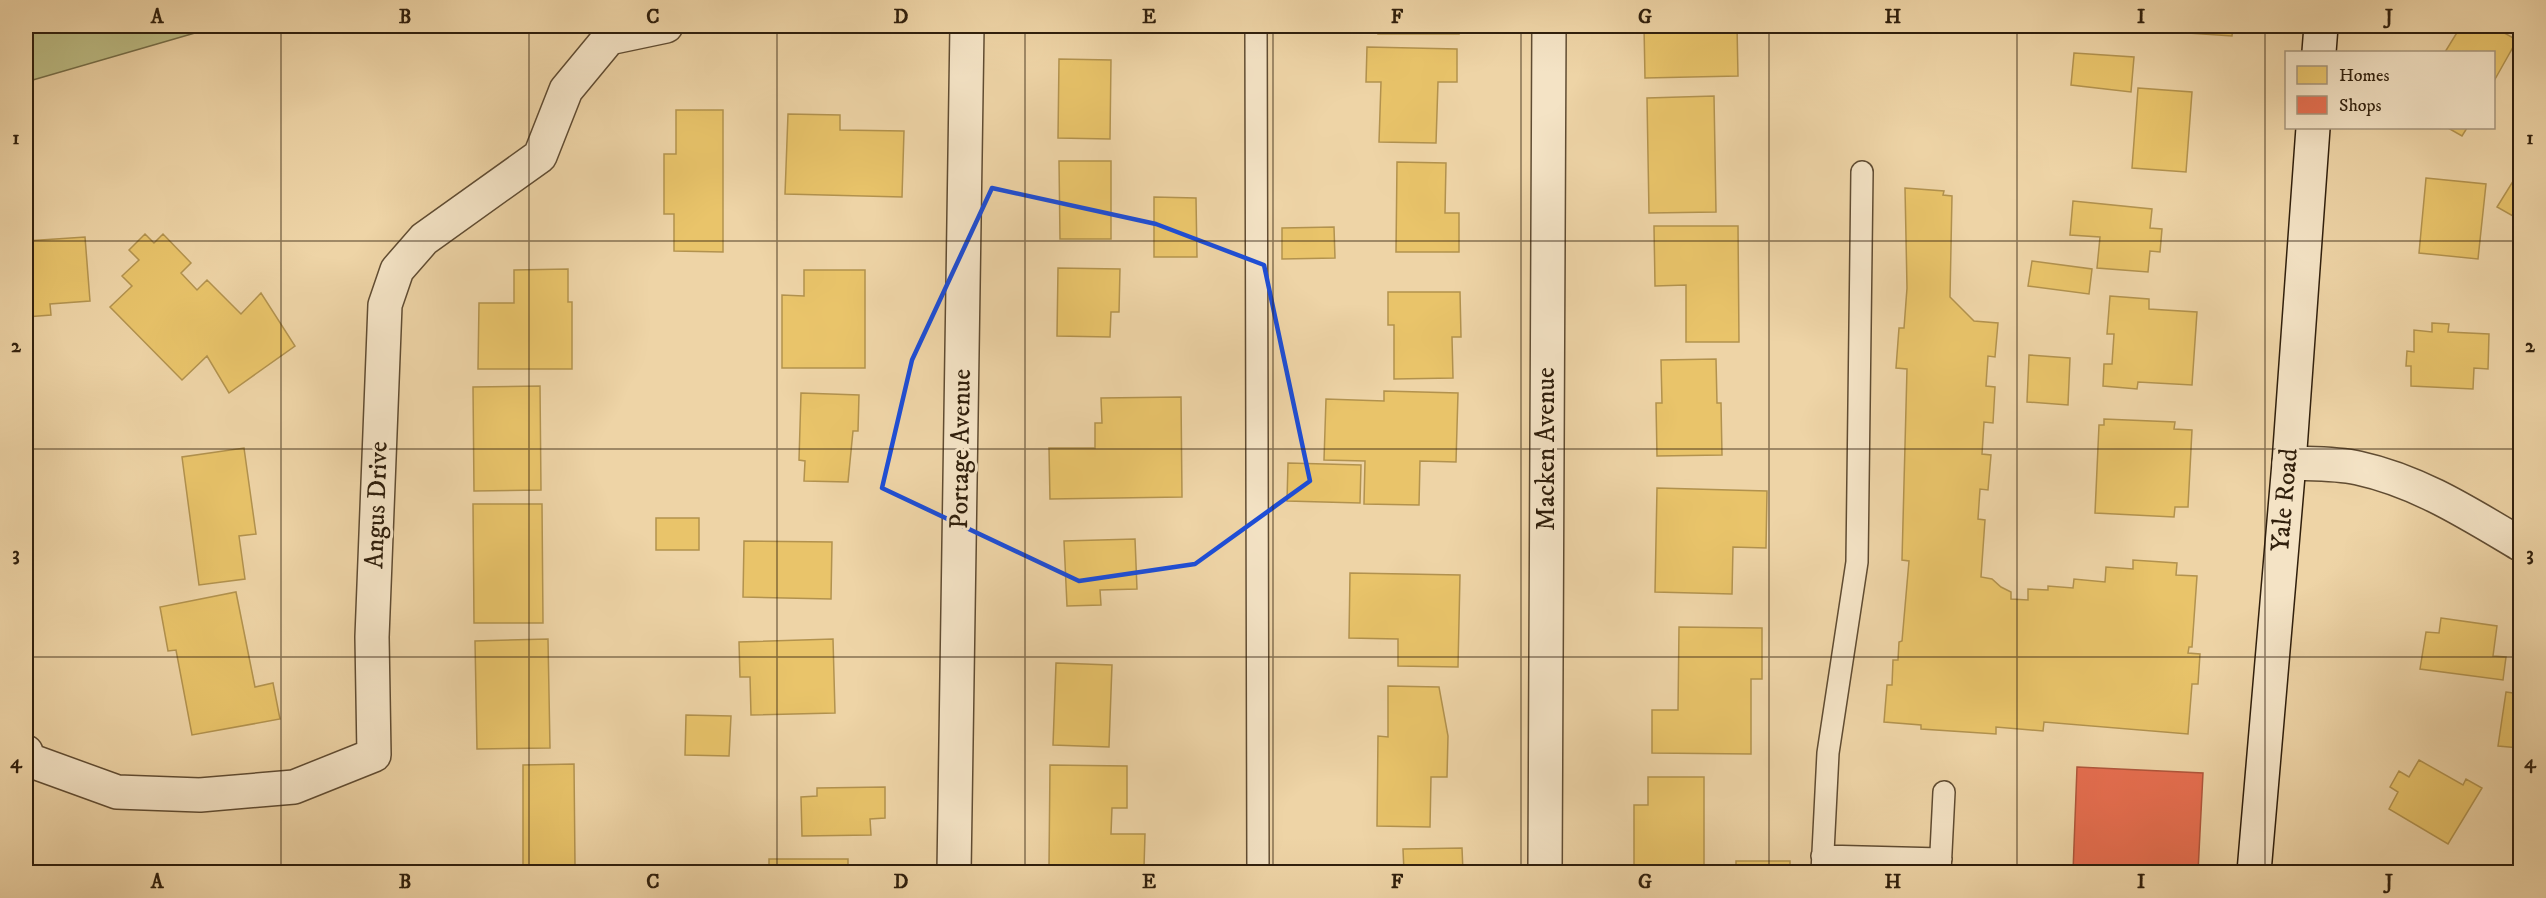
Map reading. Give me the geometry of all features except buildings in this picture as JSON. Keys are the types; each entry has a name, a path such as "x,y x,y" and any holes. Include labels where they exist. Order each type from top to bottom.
{"street":[{"name":"Angus Drive","path":"26,752 26,759 117,792 200,795 294,787 374,754 372,637 385,305 397,270 424,239 540,156 566,90 609,38 666,26"},
{"name":"Portage Avenue","path":"954,873 968,26"},
{"name":"Macken Avenue","path":"1545,873 1549,26"},
{"path":"2319,51 2321,26"},
{"name":"Yale Road","path":"2254,873 2289,463 2313,129"},
{"path":"2289,463 2356,468 2398,479 2444,500 2520,544"}],"lane":[{"path":"1256,26 1258,873"},
{"path":"1862,172 1857,562 1828,753 1822,864 1940,866 1944,792"}],"highlighted area":[{"path":"992,188 1156,224 1264,265 1310,481 1195,564 1079,581 882,488 912,360"}],"green space":[{"path":"26,26 219,26 26,82"}]}
